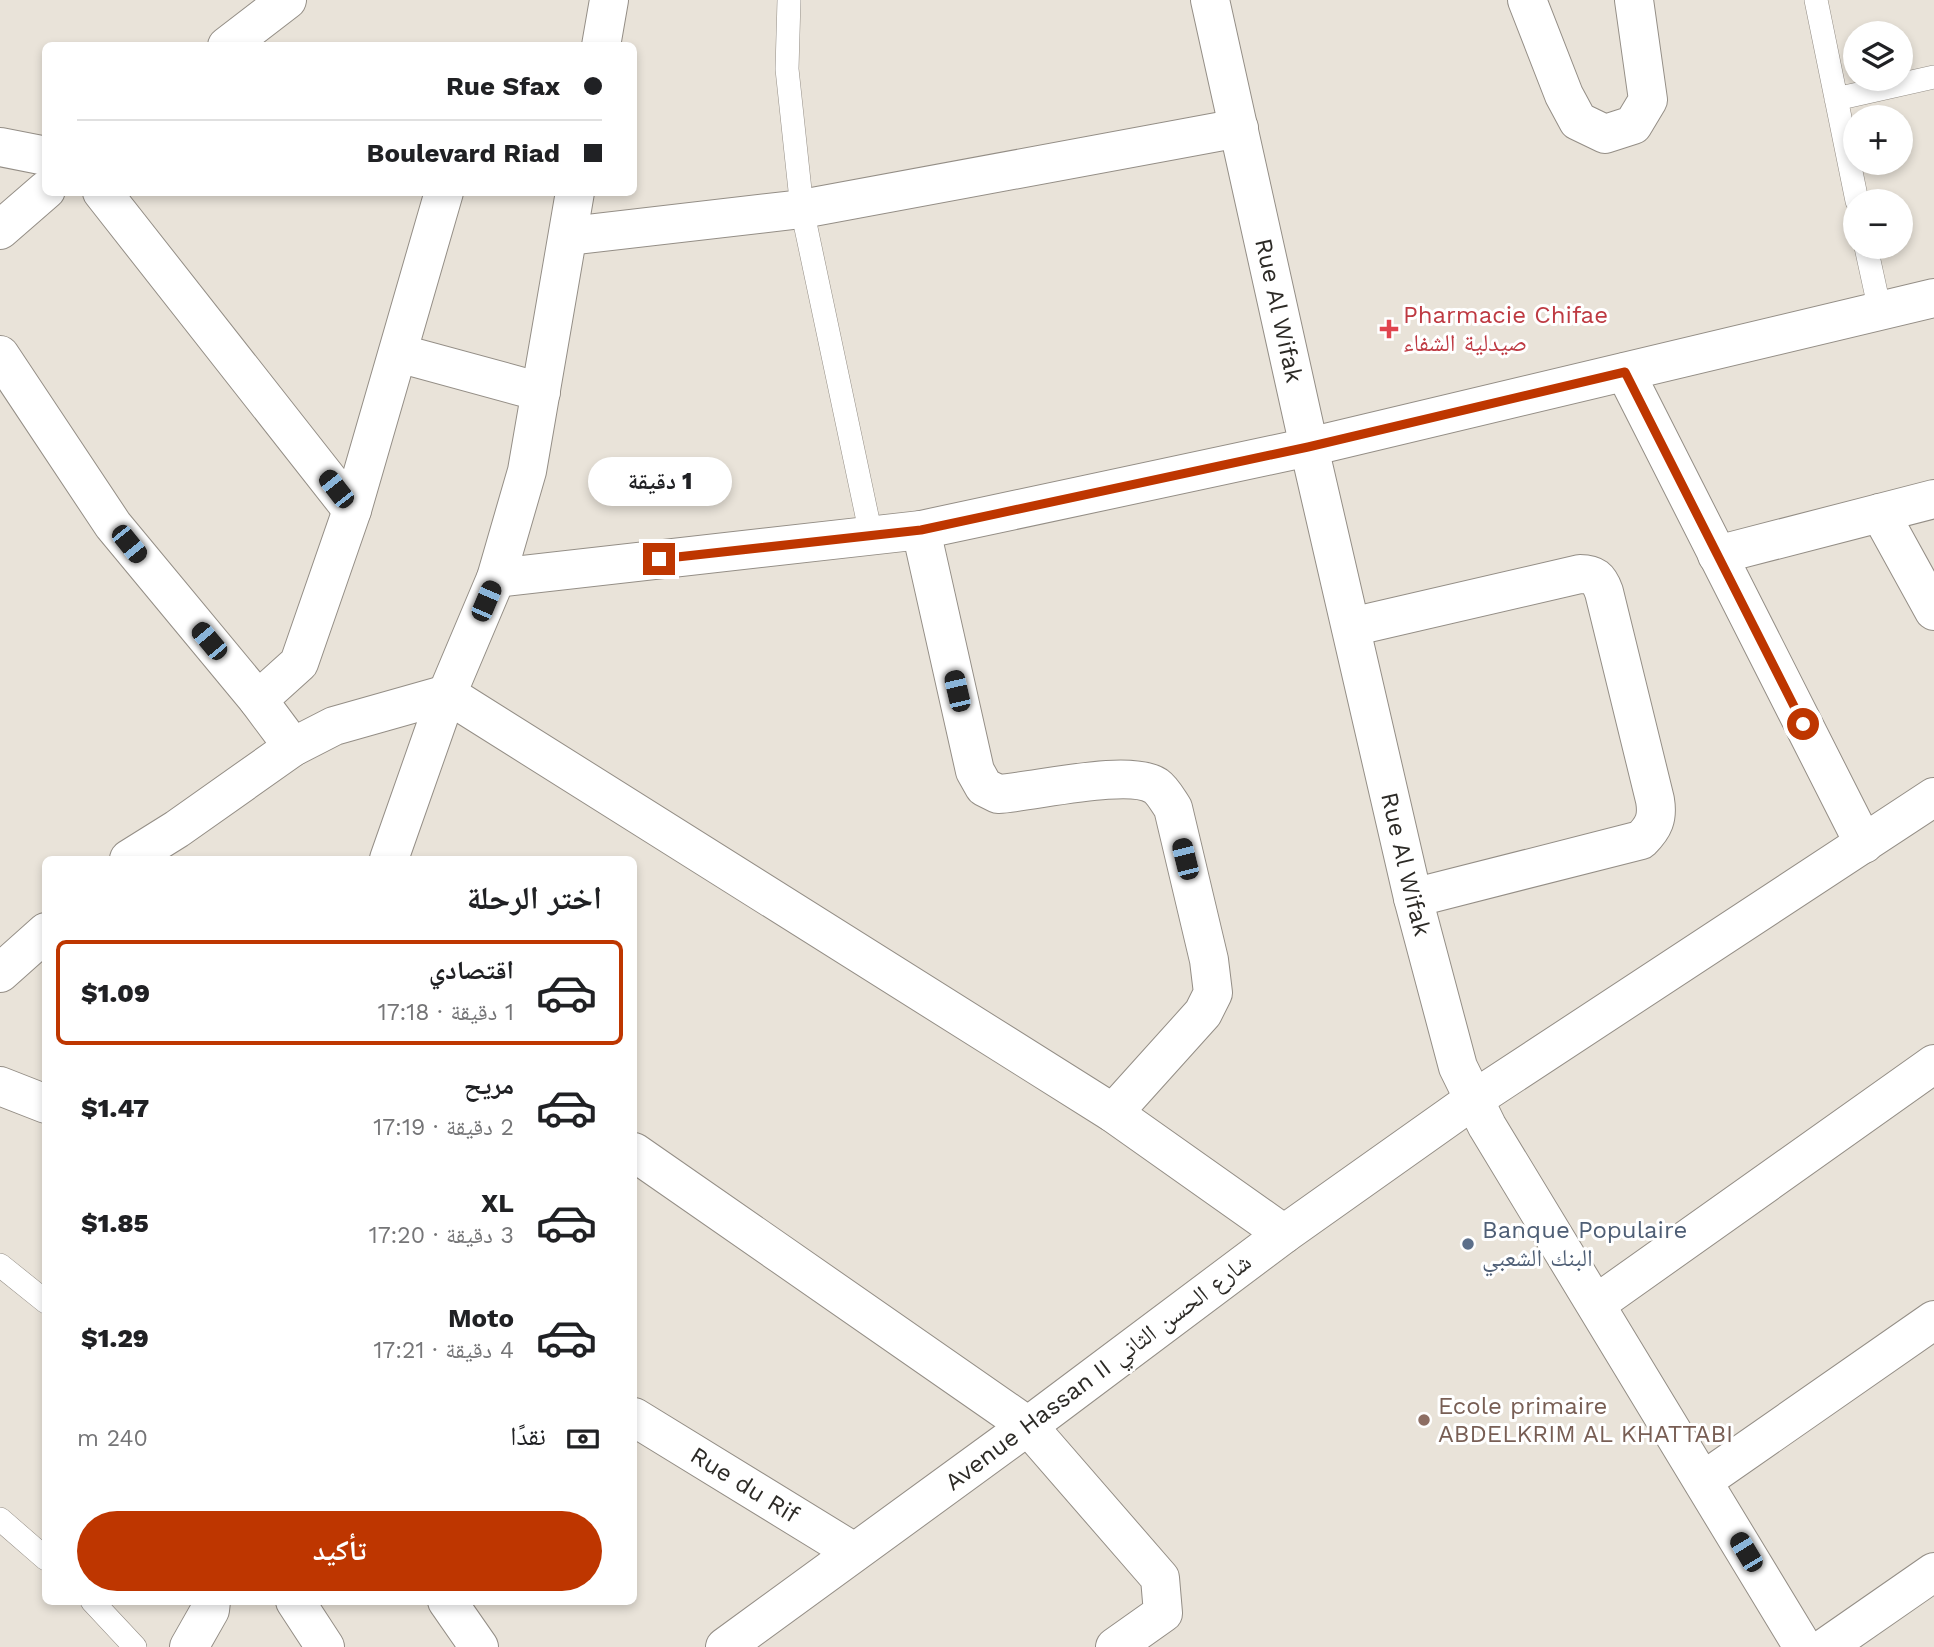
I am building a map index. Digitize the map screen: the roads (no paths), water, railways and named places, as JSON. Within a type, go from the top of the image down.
[{"type":"street","points":[[235,42],[287,0]]},
{"type":"street","name":"Rue Al Wifak","points":[[1210,0],[1308,447],[1413,898],[1458,1067],[1473,1100],[1803,1647]]},
{"type":"street","points":[[1527,0],[1564,95],[1578,121],[1605,134],[1633,125],[1648,100],[1634,0]]},
{"type":"street","points":[[601,42],[606,1]]},
{"type":"street","points":[[569,236],[802,209],[1239,128]]},
{"type":"street","points":[[0,147],[42,155]]},
{"type":"street","points":[[0,230],[42,193]]},
{"type":"street","points":[[105,196],[352,510]]},
{"type":"street","points":[[258,700],[299,663],[352,510],[443,196]]},
{"type":"street","points":[[390,856],[447,694],[496,578],[527,471],[574,196]]},
{"type":"street","points":[[496,578],[921,530],[1308,447],[1934,298]]},
{"type":"street","points":[[398,353],[541,392]]},
{"type":"street","points":[[0,355],[113,525],[258,700],[292,747]]},
{"type":"street","points":[[1625,372],[1864,844]]},
{"type":"street","points":[[1717,555],[1934,499]]},
{"type":"street","points":[[1880,513],[1934,611]]},
{"type":"street","points":[[921,530],[975,771],[984,787],[999,794],[1119,778],[1142,780],[1157,787],[1172,808],[1209,960],[1213,993],[1203,1013],[1113,1113]]},
{"type":"street","points":[[1351,627],[1580,574],[1592,574],[1600,581],[1604,592],[1655,800],[1658,815],[1652,829],[1641,840],[1413,898]]},
{"type":"street","points":[[140,856],[292,747],[334,726],[447,694],[1113,1113],[1284,1234]]},
{"type":"street","name":"Avenue Hassan II شارع الحسن الثاني","points":[[725,1647],[1028,1426],[1284,1234],[1473,1100],[1934,797]]},
{"type":"street","points":[[4,959],[42,935]]},
{"type":"street","points":[[1596,1304],[1934,1064]]},
{"type":"street","points":[[0,1086],[42,1102]]},
{"type":"street","points":[[637,1154],[1028,1426],[1160,1578],[1163,1613],[1115,1647]]},
{"type":"street","points":[[1703,1481],[1934,1320]]},
{"type":"street","name":"Rue du Rif","points":[[637,1419],[854,1552]]},
{"type":"street","points":[[1826,1647],[1934,1572]]},
{"type":"street","points":[[190,1647],[210,1605]]},
{"type":"street","points":[[298,1605],[325,1647]]},
{"type":"street","points":[[450,1605],[479,1647]]},
{"type":"lane","points":[[789,0],[787,69],[802,209],[872,535]]},
{"type":"lane","points":[[1816,0],[1855,189]]},
{"type":"lane","points":[[1836,99],[1934,77]]},
{"type":"lane","points":[[1869,259],[1880,311]]},
{"type":"lane","points":[[0,1265],[42,1299]]},
{"type":"lane","points":[[0,1519],[42,1556]]},
{"type":"lane","points":[[96,1605],[135,1647]]},
{"type":"place","name":"Pharmacie Chifae صيدلية الشفاء","points":[[1389,329]]},
{"type":"place","name":"Banque Populaire البنك الشعبي","points":[[1468,1244]]},
{"type":"place","name":"Ecole primaire ABDELKRIM AL KHATTABI","points":[[1424,1420]]}]
